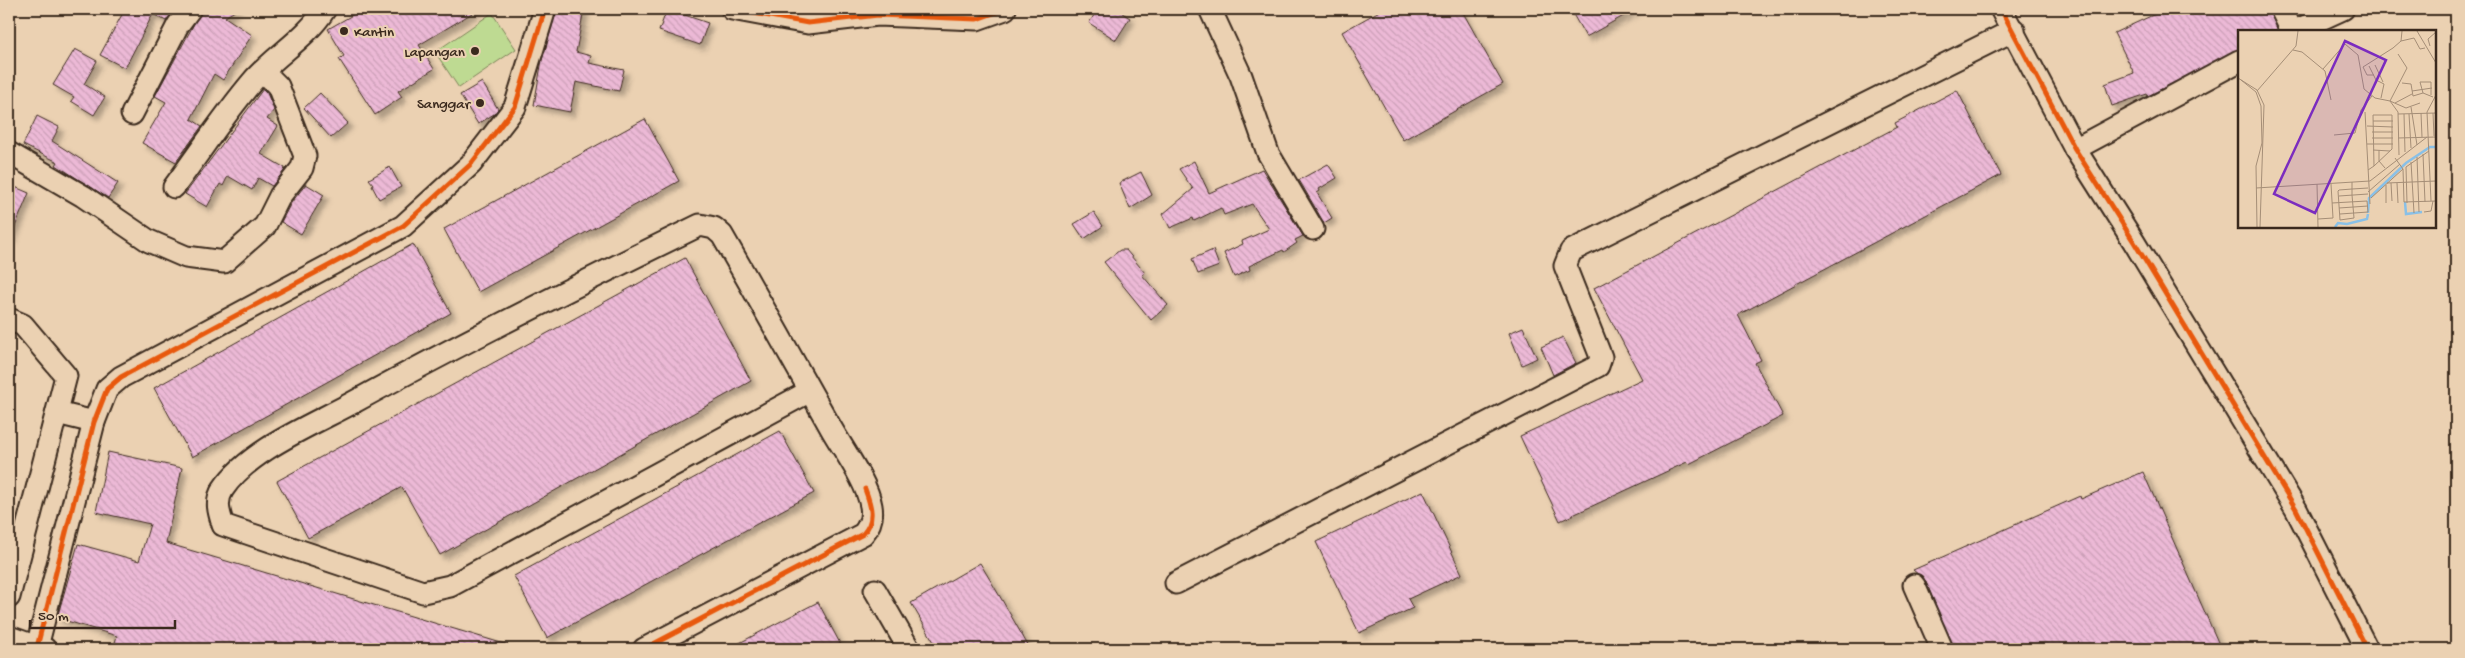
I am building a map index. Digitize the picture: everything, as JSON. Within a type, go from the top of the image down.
[{"type":"street","points":[[132,114],[178,25],[190,9]]},
{"type":"street","points":[[174,187],[252,82],[315,24],[325,9]]},
{"type":"street","points":[[9,636],[41,648],[94,422],[107,389],[121,377],[403,226],[471,164],[515,106],[545,9]]},
{"type":"street","points":[[732,9],[808,23],[878,15],[977,19],[1004,9]]},
{"type":"street","points":[[1210,9],[1241,76],[1268,152],[1313,229]]},
{"type":"street","points":[[2001,9],[2014,30],[2075,149],[2296,509],[2367,649]]},
{"type":"street","points":[[2280,9],[2293,30]]},
{"type":"street","points":[[2296,30],[2343,9]]},
{"type":"street","points":[[1176,583],[1598,366],[1601,357],[1565,266],[1570,251],[2014,30]]},
{"type":"street","points":[[2075,149],[2238,62]]},
{"type":"street","points":[[9,153],[83,196],[149,241],[186,257],[224,262],[264,226],[280,196],[302,168],[305,156],[278,86],[263,71]]},
{"type":"street","points":[[644,649],[863,534],[868,528],[872,507],[865,489],[722,234],[714,228],[700,225],[470,338],[266,450],[248,463],[222,490],[217,510],[223,525],[423,592],[450,586],[810,391]]},
{"type":"street","points":[[9,319],[23,325],[66,376],[9,597]]},
{"type":"street","points":[[57,413],[94,422]]},
{"type":"street","points":[[1914,585],[1942,649]]},
{"type":"street","points":[[874,590],[909,649]]},
{"type":"green space","name":"Lapangan","points":[[492,13],[516,49],[459,88],[435,52]]},
{"type":"building","points":[[125,9],[175,9],[166,21],[153,14],[125,68],[100,55]]},
{"type":"building","points":[[202,9],[238,9],[225,17],[252,35],[223,80],[214,74],[191,119],[202,126],[176,162],[142,143],[166,102],[155,96]]},
{"type":"building","points":[[363,9],[479,9],[419,45],[434,69],[398,91],[402,97],[375,115],[339,59],[344,56],[328,29]]},
{"type":"building","points":[[557,9],[584,9],[576,52],[591,56],[589,63],[624,70],[619,91],[576,82],[570,112],[534,105],[542,60]]},
{"type":"building","points":[[667,9],[708,23],[700,45],[659,31]]},
{"type":"building","points":[[1098,9],[1116,9],[1130,18],[1116,40],[1089,23]]},
{"type":"building","points":[[1383,9],[1461,9],[1503,84],[1403,140],[1342,32]]},
{"type":"building","points":[[1570,9],[1636,9],[1586,37]]},
{"type":"building","points":[[2166,9],[2269,9],[2278,30],[2238,30],[2238,50],[2148,96],[2147,94],[2112,106],[2105,84],[2134,73],[2114,33]]},
{"type":"building","points":[[75,49],[97,61],[84,84],[105,97],[94,115],[71,101],[74,97],[53,85]]},
{"type":"building","name":"Sanggar","points":[[482,82],[498,109],[494,114],[478,124],[460,95]]},
{"type":"building","points":[[263,89],[267,93],[274,110],[267,119],[278,126],[261,154],[285,168],[284,171],[272,186],[258,178],[252,190],[228,176],[223,186],[220,184],[207,207],[185,194]]},
{"type":"building","points":[[1957,90],[2001,175],[1738,315],[1761,360],[1755,363],[1783,416],[1689,464],[1687,462],[1560,521],[1520,436],[1642,379],[1594,288],[1897,127],[1895,123]]},
{"type":"building","points":[[320,93],[348,123],[331,138],[304,108]]},
{"type":"building","points":[[37,116],[59,127],[52,141],[118,183],[108,198],[56,165],[58,162],[23,145]]},
{"type":"building","points":[[645,119],[679,181],[478,292],[444,229]]},
{"type":"building","points":[[1194,161],[1209,193],[1262,169],[1303,236],[1295,240],[1297,243],[1284,252],[1283,250],[1249,266],[1250,270],[1234,277],[1224,253],[1243,244],[1242,241],[1269,229],[1252,204],[1224,215],[1221,208],[1194,221],[1193,218],[1170,228],[1163,214],[1193,189],[1179,169]]},
{"type":"building","points":[[1328,164],[1337,178],[1319,189],[1320,191],[1317,193],[1332,218],[1324,223],[1299,180]]},
{"type":"building","points":[[390,167],[401,187],[379,199],[369,179]]},
{"type":"building","points":[[1141,172],[1152,195],[1130,209],[1119,183]]},
{"type":"building","points":[[306,184],[324,195],[301,234],[281,222],[291,203]]},
{"type":"building","points":[[15,187],[29,193],[9,241],[9,203]]},
{"type":"building","points":[[1094,212],[1103,226],[1084,239],[1074,224]]},
{"type":"building","points":[[413,244],[451,313],[192,457],[154,388]]},
{"type":"building","points":[[1120,250],[1126,250],[1145,273],[1142,275],[1168,305],[1151,320],[1104,262]]},
{"type":"building","points":[[1213,250],[1219,266],[1198,274],[1192,259]]},
{"type":"building","points":[[685,258],[751,381],[440,555],[402,487],[308,538],[277,481]]},
{"type":"building","points":[[1523,327],[1537,358],[1522,365],[1509,333]]},
{"type":"building","points":[[1563,337],[1576,363],[1553,375],[1541,347]]},
{"type":"building","points":[[780,431],[814,493],[547,638],[514,576]]},
{"type":"building","points":[[108,452],[182,468],[166,543],[508,645],[507,649],[113,649],[117,636],[57,618],[78,544],[139,561],[150,524],[96,512]]},
{"type":"building","points":[[2143,472],[2221,649],[1954,649],[1925,580],[1913,570],[2080,496],[2081,499]]},
{"type":"building","points":[[1423,491],[1462,574],[1408,599],[1413,608],[1359,633],[1316,542]]},
{"type":"building","points":[[980,563],[1030,649],[938,649],[911,603]]},
{"type":"building","points":[[818,602],[843,649],[728,649],[785,619]]},
{"type":"cycle path","points":[[45,649],[37,647],[94,422],[107,389],[121,377],[403,226],[471,164],[515,107],[545,9]]},
{"type":"cycle path","points":[[732,9],[808,23],[878,15],[977,19],[1005,9]]},
{"type":"cycle path","points":[[2001,9],[2075,149],[2134,242],[2296,509],[2367,649]]},
{"type":"cycle path","points":[[644,649],[863,534],[871,518],[865,489]]},
{"type":"place","name":"Kantin","points":[[344,31]]},
{"type":"place","name":"Lapangan","points":[[475,51]]},
{"type":"place","name":"Sanggar","points":[[480,103]]}]
